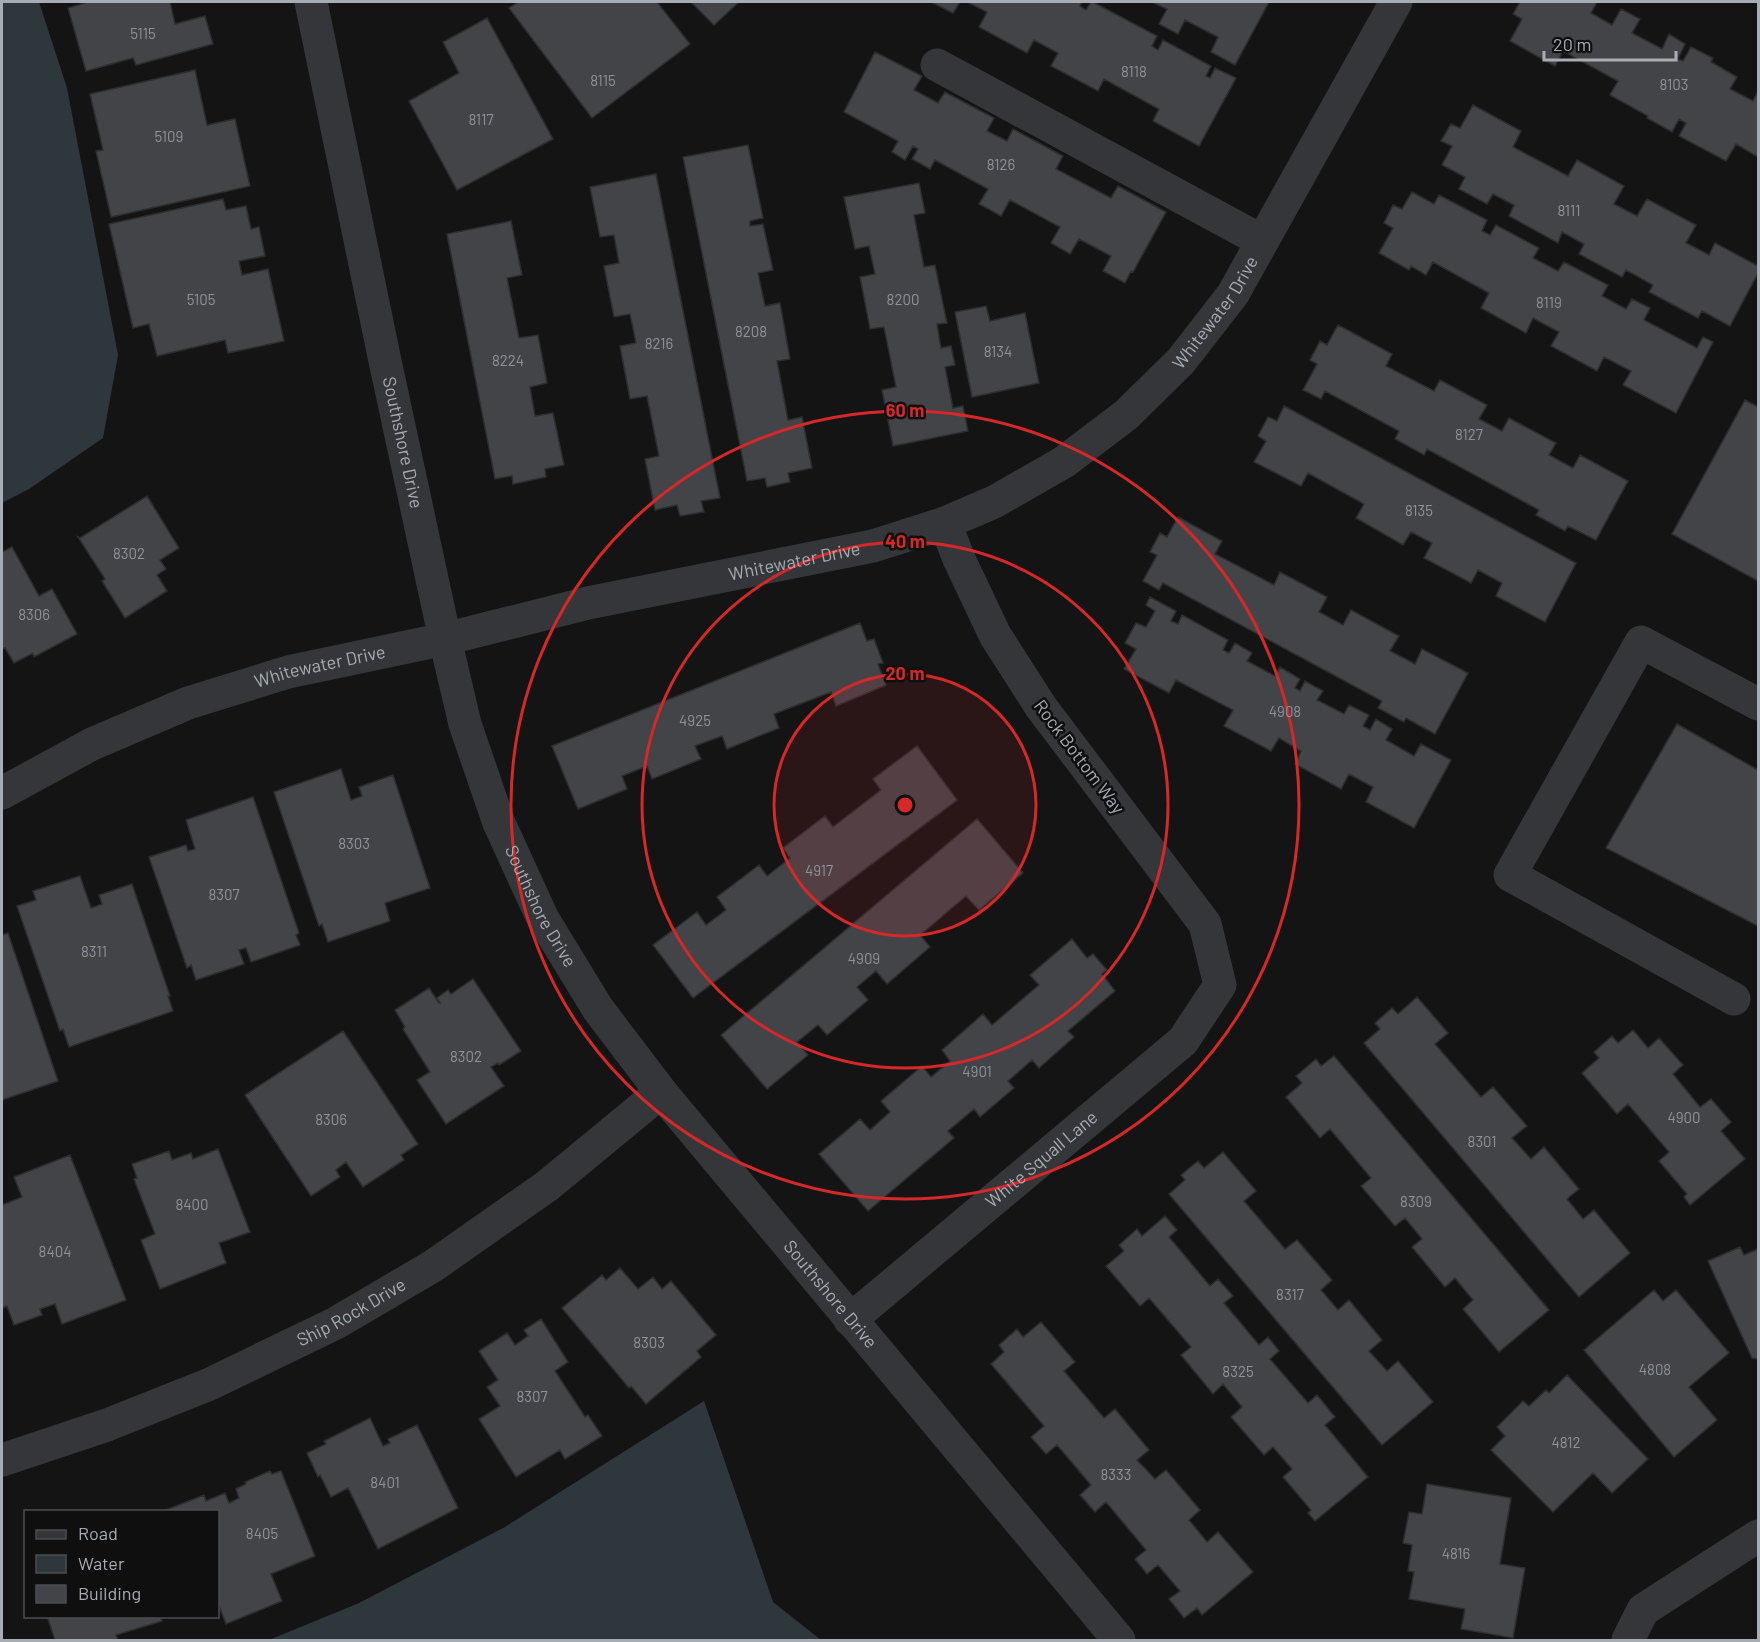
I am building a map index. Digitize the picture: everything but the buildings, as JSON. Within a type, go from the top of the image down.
[{"type":"street","name":"Southshore Drive","points":[[311,2],[385,361],[465,724],[499,823],[543,919],[597,1009],[660,1092],[1119,1641]]},
{"type":"street","name":"Whitewater Drive","points":[[2,793],[92,744],[188,703],[288,672],[445,639],[588,603],[873,546],[945,523],[993,502],[1064,462],[1126,416],[1181,361],[1233,294],[1396,2]]},
{"type":"street","points":[[937,65],[1262,241]]},
{"type":"street","name":"Rock Bottom Way","points":[[945,523],[958,559],[995,635],[1036,698],[1205,924],[1220,985]]},
{"type":"street","points":[[1734,999],[1510,875],[1641,642],[1758,704]]},
{"type":"street","name":"White Squall Lane","points":[[850,1320],[1183,1041],[1220,985]]},
{"type":"street","name":"Ship Rock Drive","points":[[2,1460],[107,1425],[210,1384],[336,1323],[433,1266],[547,1186],[660,1092]]},
{"type":"street","points":[[1628,1641],[1643,1610],[1758,1536]]},
{"type":"water","points":[[2,2],[39,2],[67,88],[118,355],[103,438],[29,489],[2,503]]},
{"type":"water","points":[[704,1401],[773,1602],[821,1640],[269,1640],[359,1603],[505,1527]]}]
